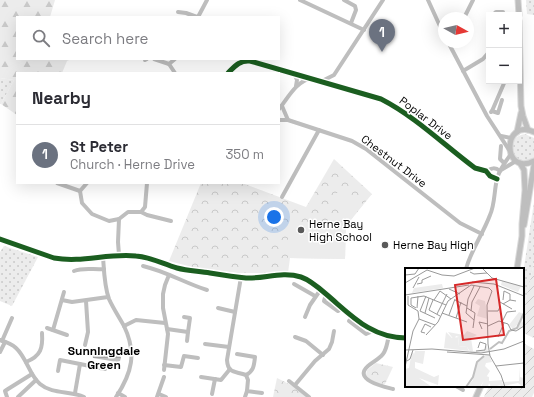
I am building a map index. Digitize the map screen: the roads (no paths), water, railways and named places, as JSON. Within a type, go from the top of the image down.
[{"type":"main road","points":[[518,0],[519,12]]},
{"type":"main road","points":[[520,48],[521,106],[528,130]]},
{"type":"main road","points":[[517,132],[521,106]]},
{"type":"main road","points":[[523,230],[524,170],[510,152],[509,142],[517,132],[528,130],[534,132]]},
{"type":"main road","points":[[518,162],[525,164],[534,161]]},
{"type":"main road","points":[[517,268],[534,165]]},
{"type":"main road","points":[[476,397],[481,387]]},
{"type":"street","points":[[198,16],[207,0]]},
{"type":"street","points":[[300,0],[364,30]]},
{"type":"street","points":[[344,0],[354,6],[356,10],[351,23]]},
{"type":"street","points":[[321,81],[334,75],[383,0]]},
{"type":"street","points":[[428,0],[438,22]]},
{"type":"street","points":[[467,12],[473,0]]},
{"type":"street","points":[[178,12],[185,12],[195,16]]},
{"type":"street","points":[[451,48],[488,116],[510,152],[497,178],[491,214],[482,234],[472,250],[466,268]]},
{"type":"street","points":[[463,71],[486,55]]},
{"type":"street","points":[[157,60],[169,64],[174,72]]},
{"type":"street","points":[[169,64],[174,60]]},
{"type":"street","points":[[229,72],[237,64],[244,60]]},
{"type":"street","name":"Poplar Drive","points":[[244,60],[255,60],[294,74],[312,78],[381,100],[394,106],[413,118],[475,168],[497,178]]},
{"type":"street","points":[[294,74],[297,80],[296,87]]},
{"type":"street","points":[[334,75],[338,86]]},
{"type":"street","points":[[288,120],[280,107],[296,87],[303,81],[312,78]]},
{"type":"street","points":[[488,116],[492,111],[504,84]]},
{"type":"street","points":[[492,111],[498,113],[502,100]]},
{"type":"street","name":"Chestnut Drive","points":[[280,120],[288,120],[352,141],[366,149],[460,223],[482,234]]},
{"type":"street","points":[[282,197],[319,130]]},
{"type":"street","points":[[500,136],[511,138]]},
{"type":"street","points":[[501,146],[500,158],[504,163]]},
{"type":"street","points":[[500,171],[518,162]]},
{"type":"street","points":[[486,172],[493,168],[497,168],[500,171]]},
{"type":"street","points":[[59,184],[80,191]]},
{"type":"street","points":[[80,191],[86,184]]},
{"type":"street","points":[[141,212],[145,206],[147,184]]},
{"type":"street","points":[[80,191],[82,203],[92,214],[109,220],[118,219],[128,212],[141,212],[171,221]]},
{"type":"street","points":[[285,192],[291,194]]},
{"type":"street","points":[[118,219],[119,255]]},
{"type":"street","points":[[0,239],[54,258],[69,260],[119,255],[146,257],[183,269],[241,278],[290,275],[306,279],[321,289],[344,308],[353,317],[350,321],[366,334],[373,331],[389,336],[405,338]]},
{"type":"street","points":[[103,256],[108,297],[124,326],[131,343],[132,362],[127,377],[117,395],[125,397]]},
{"type":"street","points":[[143,266],[207,290]]},
{"type":"street","points":[[74,271],[81,268],[94,270],[104,269]]},
{"type":"street","points":[[164,370],[168,334],[163,308],[163,294],[169,275]]},
{"type":"street","points":[[237,354],[255,357],[251,373],[246,375],[234,372],[227,366],[241,278]]},
{"type":"street","points":[[294,284],[315,296]]},
{"type":"street","points":[[305,317],[315,296],[321,289]]},
{"type":"street","points":[[54,330],[64,292]]},
{"type":"street","points":[[326,294],[324,301],[338,312],[344,308]]},
{"type":"street","points":[[62,300],[72,302],[108,297]]},
{"type":"street","points":[[84,345],[88,332],[86,301]]},
{"type":"street","points":[[218,308],[235,312]]},
{"type":"street","points":[[184,317],[190,318],[187,341]]},
{"type":"street","points":[[0,352],[2,341],[12,318]]},
{"type":"street","points":[[124,326],[136,320],[165,323]]},
{"type":"street","points":[[47,328],[67,334]]},
{"type":"street","points":[[167,329],[188,332]]},
{"type":"street","points":[[295,385],[306,370],[335,343],[334,331]]},
{"type":"street","points":[[26,362],[36,358],[42,341],[42,332]]},
{"type":"street","points":[[389,336],[384,352],[378,360],[367,367],[364,372],[368,381],[393,389]]},
{"type":"street","points":[[295,337],[306,341],[323,355]]},
{"type":"street","points":[[2,341],[15,347],[26,362],[36,380],[46,388],[60,394],[75,393],[84,397]]},
{"type":"street","points":[[205,344],[229,348]]},
{"type":"street","points":[[164,365],[181,367],[184,356],[198,358]]},
{"type":"street","points":[[58,371],[60,360],[105,369]]},
{"type":"street","points":[[75,393],[80,364]]},
{"type":"street","points":[[201,377],[221,380],[230,369]]},
{"type":"street","points":[[7,397],[5,391],[32,374]]},
{"type":"street","points":[[245,397],[248,380],[246,375]]},
{"type":"street","points":[[164,377],[158,395],[166,397]]},
{"type":"street","points":[[212,394],[215,379]]},
{"type":"street","points":[[18,397],[36,380]]},
{"type":"street","points":[[289,381],[309,397]]},
{"type":"street","points":[[458,387],[463,390]]},
{"type":"street","points":[[247,391],[262,393]]},
{"type":"place","name":"St Peter","points":[[382,52]]},
{"type":"place","name":"Herne Bay High School","points":[[301,230]]},
{"type":"place","name":"Herne Bay High","points":[[385,245]]},
{"type":"district","name":"Sunningdale Green","points":[[104,358]]}]
